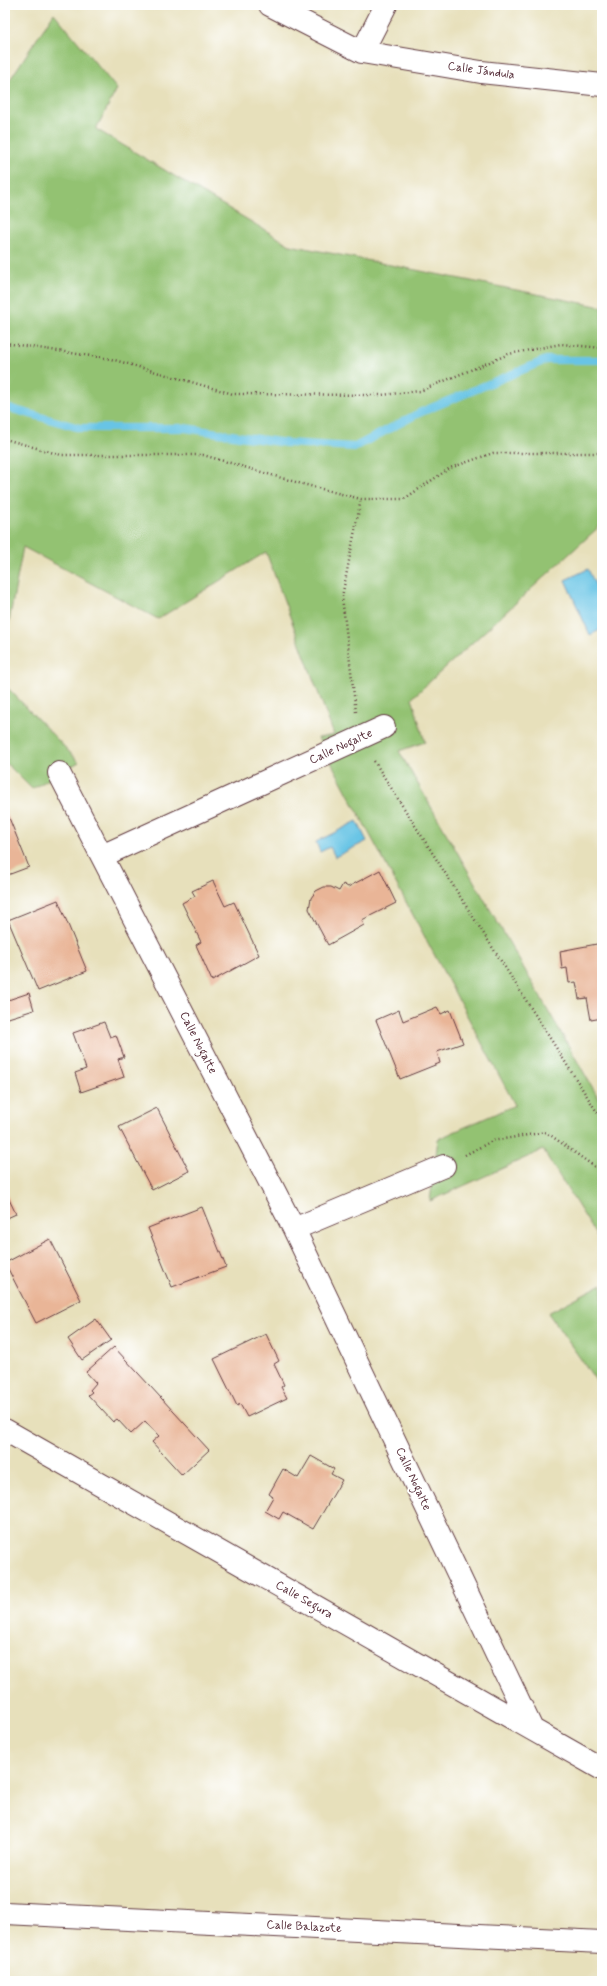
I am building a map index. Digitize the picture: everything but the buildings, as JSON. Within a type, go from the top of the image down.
[{"type":"street","name":"Calle Jándula","points":[[270,5],[362,52],[481,72],[602,85]]},
{"type":"street","points":[[362,52],[386,5]]},
{"type":"street","name":"Calle Nogalte","points":[[102,856],[384,728]]},
{"type":"street","name":"Calle Nogalte","points":[[59,773],[294,1229],[532,1729]]},
{"type":"street","points":[[294,1229],[444,1166]]},
{"type":"street","name":"Calle Segura","points":[[5,1430],[602,1769]]},
{"type":"street","name":"Calle Balazote","points":[[5,1913],[602,1942]]},
{"type":"path","points":[[5,343],[110,358],[233,394],[382,395],[420,390],[508,354],[561,344],[602,348]]},
{"type":"path","points":[[5,439],[61,455],[203,455],[299,483],[361,499],[404,499],[450,468],[493,453],[602,453]]},
{"type":"path","points":[[361,499],[342,597],[360,739],[602,1120]]},
{"type":"path","points":[[444,1166],[492,1141],[546,1132],[602,1172]]},
{"type":"green space","points":[[54,13],[117,89],[96,129],[290,245],[602,307],[602,524],[412,698],[425,742],[399,751],[602,1104],[602,1244],[543,1150],[430,1201],[438,1139],[515,1105],[318,738],[334,735],[266,552],[158,619],[23,547],[5,643],[5,87]]},
{"type":"green space","points":[[5,685],[79,762],[32,789],[5,762]]},
{"type":"green space","points":[[602,1284],[602,1389],[548,1313]]},
{"type":"water","points":[[588,569],[602,599],[602,629],[590,635],[565,580]]},
{"type":"water","points":[[357,821],[367,841],[335,857],[330,847],[320,852],[316,842]]},
{"type":"waterway","points":[[5,407],[80,428],[185,428],[286,443],[355,447],[419,413],[546,360],[602,360]]}]
